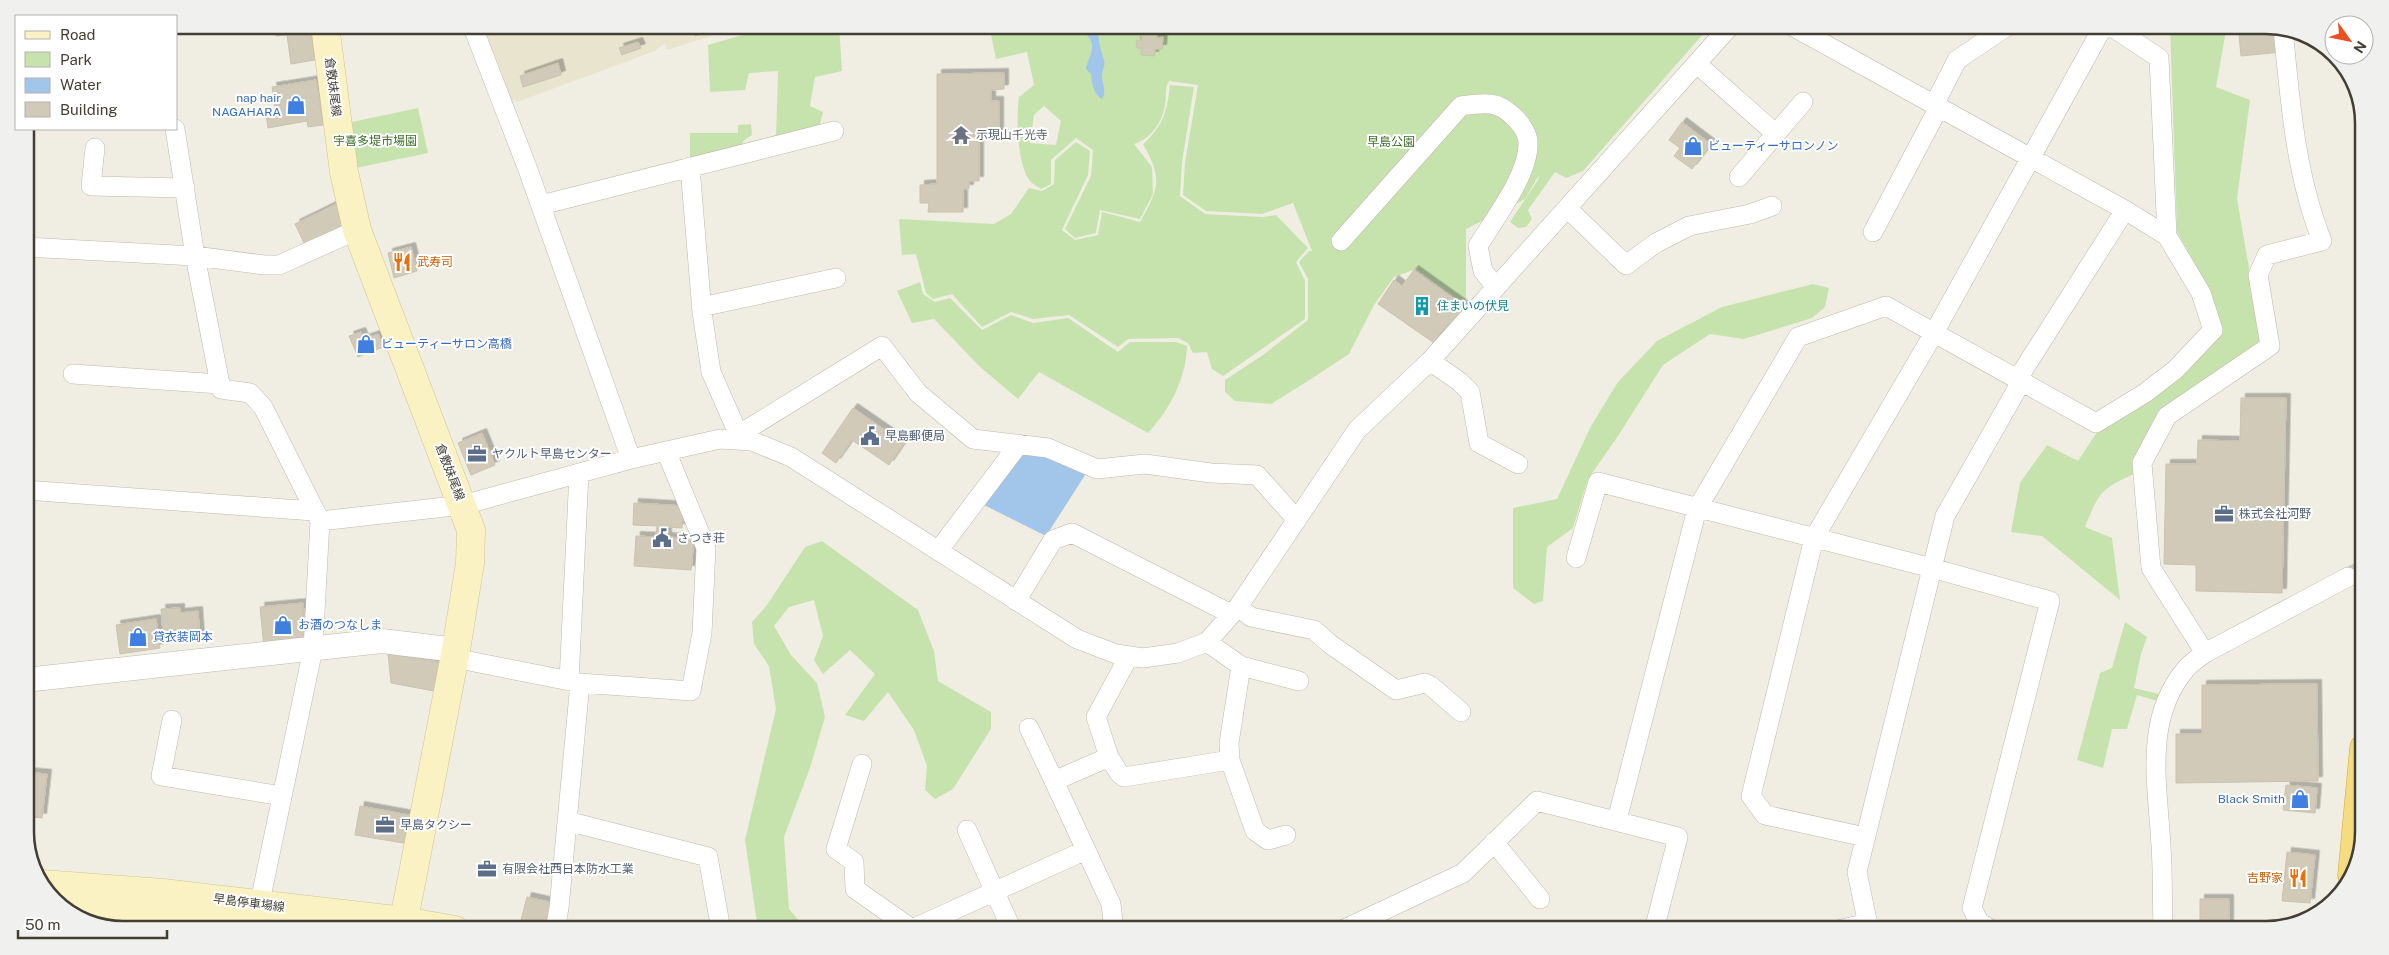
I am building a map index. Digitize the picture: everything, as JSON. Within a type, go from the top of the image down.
[{"type":"main road","name":"倉敷妹尾線","points":[[326,34],[344,172],[357,230],[471,530],[470,563],[455,654],[404,921]]},
{"type":"main road","name":"早島停車場線","points":[[51,885],[163,893],[256,920]]},
{"type":"main road","name":"早島停車場線","points":[[82,912],[157,921]]},
{"type":"main road","name":"早島停車場線","points":[[243,921],[285,921]]},
{"type":"street","points":[[475,34],[541,205],[631,459]]},
{"type":"street","points":[[34,491],[317,516],[462,505],[631,459],[720,439],[740,438],[791,457],[1077,639],[1116,654],[1129,656],[1143,658],[1178,654],[1207,642],[1235,611],[1357,430],[1430,361],[1724,34]]},
{"type":"street","points":[[1617,820],[1697,509],[1798,337],[1886,306],[2096,424],[2175,370],[2213,330],[2202,293],[2167,236],[2125,210],[1806,34]]},
{"type":"street","points":[[1872,232],[1958,60],[1996,34]]},
{"type":"street","points":[[1865,836],[1765,815],[1751,796],[1814,538],[1934,333],[2099,34]]},
{"type":"street","points":[[2123,34],[2159,58],[2167,236]]},
{"type":"street","points":[[2205,653],[2151,568],[2142,463],[2167,416],[2270,346],[2258,275],[2267,255],[2322,241],[2310,210],[2292,126],[2284,35]]},
{"type":"street","points":[[1697,64],[1776,134]]},
{"type":"street","points":[[1739,177],[1803,102]]},
{"type":"street","points":[[1341,242],[1461,106],[1484,103],[1504,107],[1521,124],[1528,143],[1522,172],[1478,246],[1483,271],[1496,287]]},
{"type":"street","points":[[175,130],[195,256],[221,389],[250,393],[263,407],[317,516],[313,649],[256,920]]},
{"type":"street","points":[[541,205],[834,131]]},
{"type":"street","points":[[95,148],[91,186],[185,188]]},
{"type":"street","points":[[690,167],[701,307],[711,372],[740,438]]},
{"type":"street","points":[[1568,209],[1626,265],[1656,243],[1689,226],[1750,214],[1772,206]]},
{"type":"street","points":[[1868,921],[1857,872],[1945,516],[2019,381],[2125,210]]},
{"type":"street","points":[[34,247],[195,256],[264,265],[279,265],[357,230]]},
{"type":"street","points":[[701,307],[836,278]]},
{"type":"street","points":[[740,438],[882,346],[918,393],[973,439],[1048,448],[1097,469],[1145,464],[1211,473],[1257,475],[1297,520]]},
{"type":"street","points":[[1430,361],[1460,382],[1470,392],[1479,443],[1518,464]]},
{"type":"street","points":[[73,374],[220,384]]},
{"type":"street","points":[[938,551],[1019,444]]},
{"type":"street","points":[[34,679],[382,641],[455,654],[574,682],[691,691],[702,633],[706,548],[666,452]]},
{"type":"street","points":[[557,921],[560,908],[567,821],[574,682],[580,474]]},
{"type":"street","points":[[1576,558],[1598,482],[1932,568],[2050,601],[1972,908],[1978,921]]},
{"type":"street","points":[[1016,601],[1053,540],[1072,533],[1235,611],[1314,630],[1330,644],[1396,690],[1424,683],[1431,686],[1461,712]]},
{"type":"street","points":[[2163,921],[2161,846],[2154,775],[2160,721],[2170,693],[2185,669],[2205,653],[2348,577]]},
{"type":"street","points":[[1207,642],[1241,666],[1300,681]]},
{"type":"street","points":[[1129,656],[1096,717],[1109,757],[1119,773],[1124,777],[1230,760]]},
{"type":"street","points":[[1241,666],[1229,743],[1230,760],[1255,831],[1268,840],[1286,835]]},
{"type":"street","points":[[172,720],[161,776],[282,796]]},
{"type":"street","points":[[1029,728],[1111,904],[1113,921]]},
{"type":"street","points":[[1054,781],[1109,757]]},
{"type":"street","points":[[862,764],[836,849],[854,862],[855,889],[900,921]]},
{"type":"street","points":[[1361,921],[1463,873],[1537,801],[1678,837],[1656,921]]},
{"type":"street","points":[[567,821],[708,857],[719,921]]},
{"type":"street","points":[[967,830],[1008,921]]},
{"type":"street","points":[[1494,842],[1540,899]]},
{"type":"street","points":[[928,921],[1086,850]]},
{"type":"shaded area","points":[[480,34],[718,34],[667,50],[665,43],[655,51],[517,102],[504,96]]},
{"type":"green space","points":[[746,34],[840,34],[842,71],[815,77],[810,106],[823,112],[818,132],[776,139],[778,71],[749,73],[745,90],[710,92],[708,45]]},
{"type":"green space","name":"早島公園","points":[[991,34],[1703,34],[1583,171],[1566,178],[1555,172],[1528,210],[1532,219],[1526,227],[1518,228],[1510,222],[1538,180],[1539,175],[1525,199],[1466,229],[1466,305],[1416,269],[1394,277],[1374,305],[1349,354],[1271,404],[1235,401],[1225,392],[1225,380],[1263,355],[1308,320],[1308,279],[1299,262],[1309,251],[1312,251],[1293,203],[1262,214],[1206,211],[1183,195],[1185,163],[1198,85],[1169,81],[1164,111],[1159,123],[1150,134],[1134,144],[1152,167],[1153,194],[1140,219],[1100,210],[1096,233],[1075,238],[1065,229],[1091,176],[1093,150],[1076,138],[1051,160],[1051,184],[1041,189],[1031,182],[1026,175],[1020,154],[1018,117],[1019,97],[1034,85],[1027,52],[996,59]],"holes":[[[1044,106],[1061,121],[1056,145],[1030,143],[1034,115]]]},
{"type":"green space","points":[[2170,34],[2225,34],[2216,87],[2250,100],[2237,199],[2262,343],[2162,410],[2134,474],[2107,488],[2094,506],[2085,527],[2112,538],[2120,600],[2042,536],[2011,532],[2020,483],[2047,445],[2078,461],[2097,432],[2219,333],[2210,291],[2177,232]]},
{"type":"green space","points":[[1170,85],[1194,87],[1182,162],[1180,196],[1205,214],[1263,217],[1276,215],[1308,248],[1296,262],[1305,281],[1305,319],[1223,376],[1212,369],[1207,352],[1193,353],[1188,343],[1178,338],[1128,339],[1118,347],[1069,315],[1033,319],[1011,312],[982,327],[952,294],[933,299],[926,293],[916,254],[902,255],[899,219],[994,224],[1011,214],[1029,188],[1042,191],[1054,184],[1055,160],[1076,142],[1090,151],[1088,175],[1062,230],[1075,240],[1098,235],[1102,212],[1140,222],[1155,192],[1156,183],[1154,166],[1143,144],[1160,125]]},
{"type":"green space","name":"宇喜多堤市場園","points":[[418,108],[428,153],[356,168],[347,123]]},
{"type":"green space","points":[[751,124],[752,135],[743,141],[741,150],[690,163],[690,133],[738,133],[738,125]]},
{"type":"green space","points":[[920,282],[923,294],[935,302],[950,298],[982,330],[1011,315],[1033,323],[1068,318],[1118,352],[1130,342],[1176,342],[1187,346],[1184,370],[1180,382],[1170,404],[1148,433],[1039,372],[1018,399],[979,366],[934,319],[912,323],[897,291]]},
{"type":"green space","points":[[1813,284],[1829,288],[1825,307],[1812,318],[1744,339],[1710,334],[1663,365],[1588,479],[1573,528],[1547,547],[1543,601],[1534,604],[1513,588],[1513,508],[1557,499],[1591,426],[1618,382],[1657,341],[1722,307]]},
{"type":"green space","points":[[822,541],[918,610],[934,651],[938,681],[991,712],[991,729],[953,789],[935,799],[925,790],[927,766],[914,730],[888,692],[864,721],[845,715],[875,674],[850,650],[823,674],[814,660],[823,636],[814,600],[789,607],[774,626],[791,655],[817,683],[825,717],[810,768],[784,837],[789,909],[799,921],[757,921],[745,840],[776,709],[769,666],[754,644],[752,622],[767,605],[805,547]]},
{"type":"green space","points":[[2125,622],[2147,637],[2141,654],[2134,688],[2163,695],[2161,702],[2137,695],[2127,729],[2112,729],[2103,768],[2077,760],[2100,673],[2112,668]]},
{"type":"water","points":[[1085,34],[1099,34],[1100,47],[1105,64],[1102,76],[1104,94],[1102,99],[1095,91],[1091,74],[1086,69],[1092,46],[1089,37]]},
{"type":"water","points":[[1023,451],[1048,454],[1087,472],[1046,536],[980,503]]},
{"type":"building","points":[[276,34],[311,34],[315,60],[291,64],[287,35],[276,36]]},
{"type":"building","points":[[1141,34],[1156,34],[1157,38],[1163,37],[1162,49],[1155,49],[1154,56],[1141,55],[1141,48],[1137,48],[1136,41],[1142,40]]},
{"type":"building","points":[[2239,34],[2280,35],[2281,52],[2241,56]]},
{"type":"building","points":[[638,42],[641,48],[622,55],[619,48]]},
{"type":"building","points":[[558,63],[561,75],[523,87],[520,76]]},
{"type":"building","points":[[1004,73],[1004,89],[991,90],[991,101],[999,101],[999,135],[979,135],[979,181],[969,181],[969,189],[963,189],[963,212],[928,212],[929,203],[920,203],[920,185],[937,184],[937,74]]},
{"type":"building","points":[[316,80],[323,125],[308,127],[307,121],[268,128],[266,114],[276,113],[272,87]]},
{"type":"building","name":"ビューティーサロンノン","points":[[1682,122],[1711,144],[1692,169],[1674,156],[1680,148],[1669,140]]},
{"type":"building","points":[[336,204],[344,219],[340,221],[344,229],[306,247],[295,224]]},
{"type":"building","points":[[411,247],[417,271],[394,278],[388,253]]},
{"type":"building","name":"住まいの伏見","points":[[1414,270],[1467,308],[1454,327],[1448,323],[1434,343],[1378,304],[1394,280],[1402,286]]},
{"type":"building","points":[[361,332],[364,339],[378,334],[383,347],[358,357],[349,336]]},
{"type":"building","name":"株式会社河野","points":[[2241,398],[2286,398],[2282,593],[2196,591],[2196,565],[2164,564],[2166,464],[2197,464],[2198,440],[2240,441]]},
{"type":"building","points":[[853,408],[904,443],[889,465],[852,440],[836,463],[822,453]]},
{"type":"building","points":[[482,433],[495,465],[471,475],[458,443]]},
{"type":"building","points":[[634,503],[684,506],[682,528],[667,527],[667,537],[694,539],[691,570],[634,566],[636,536],[656,537],[657,526],[633,525]]},
{"type":"building","points":[[303,603],[307,643],[264,648],[260,607]]},
{"type":"building","points":[[180,608],[180,613],[198,611],[200,640],[164,643],[161,609]]},
{"type":"building","points":[[156,619],[160,648],[120,654],[116,625]]},
{"type":"building","points":[[388,653],[444,663],[439,692],[391,683]]},
{"type":"building","points":[[2317,684],[2318,781],[2176,783],[2176,734],[2202,734],[2202,685]]},
{"type":"building","points":[[34,773],[47,774],[42,818],[34,817]]},
{"type":"building","name":"Black Smith","points":[[2286,785],[2317,788],[2315,813],[2283,810]]},
{"type":"building","points":[[360,806],[414,816],[409,844],[355,835]]},
{"type":"building","name":"吉野家","points":[[2287,852],[2315,855],[2310,903],[2282,901]]},
{"type":"building","points":[[527,897],[554,903],[549,921],[521,921]]},
{"type":"building","points":[[2200,899],[2229,899],[2229,921],[2200,921]]},
{"type":"tunnel","points":[[2348,577],[2355,574]]},
{"type":"place","name":"nap hair NAGAHARA","points":[[296,105]]},
{"type":"place","name":"示現山千光寺","points":[[961,135]]},
{"type":"place","name":"ビューティーサロンノン","points":[[1693,146]]},
{"type":"place","name":"武寿司","points":[[402,262]]},
{"type":"place","name":"住まいの伏見","points":[[1422,306]]},
{"type":"place","name":"ビューティーサロン高橋","points":[[366,344]]},
{"type":"place","name":"早島郵便局","points":[[870,436]]},
{"type":"place","name":"ヤクルト早島センター","points":[[477,454]]},
{"type":"place","name":"株式会社河野","points":[[2224,514]]},
{"type":"place","name":"さつき荘","points":[[662,538]]},
{"type":"place","name":"お酒のつなしま","points":[[283,625]]},
{"type":"place","name":"貸衣装岡本","points":[[138,637]]},
{"type":"place","name":"Black Smith","points":[[2300,799]]},
{"type":"place","name":"早島タクシー","points":[[385,825]]},
{"type":"place","name":"有限会社西日本防水工業","points":[[487,869]]},
{"type":"place","name":"吉野家","points":[[2298,878]]}]
